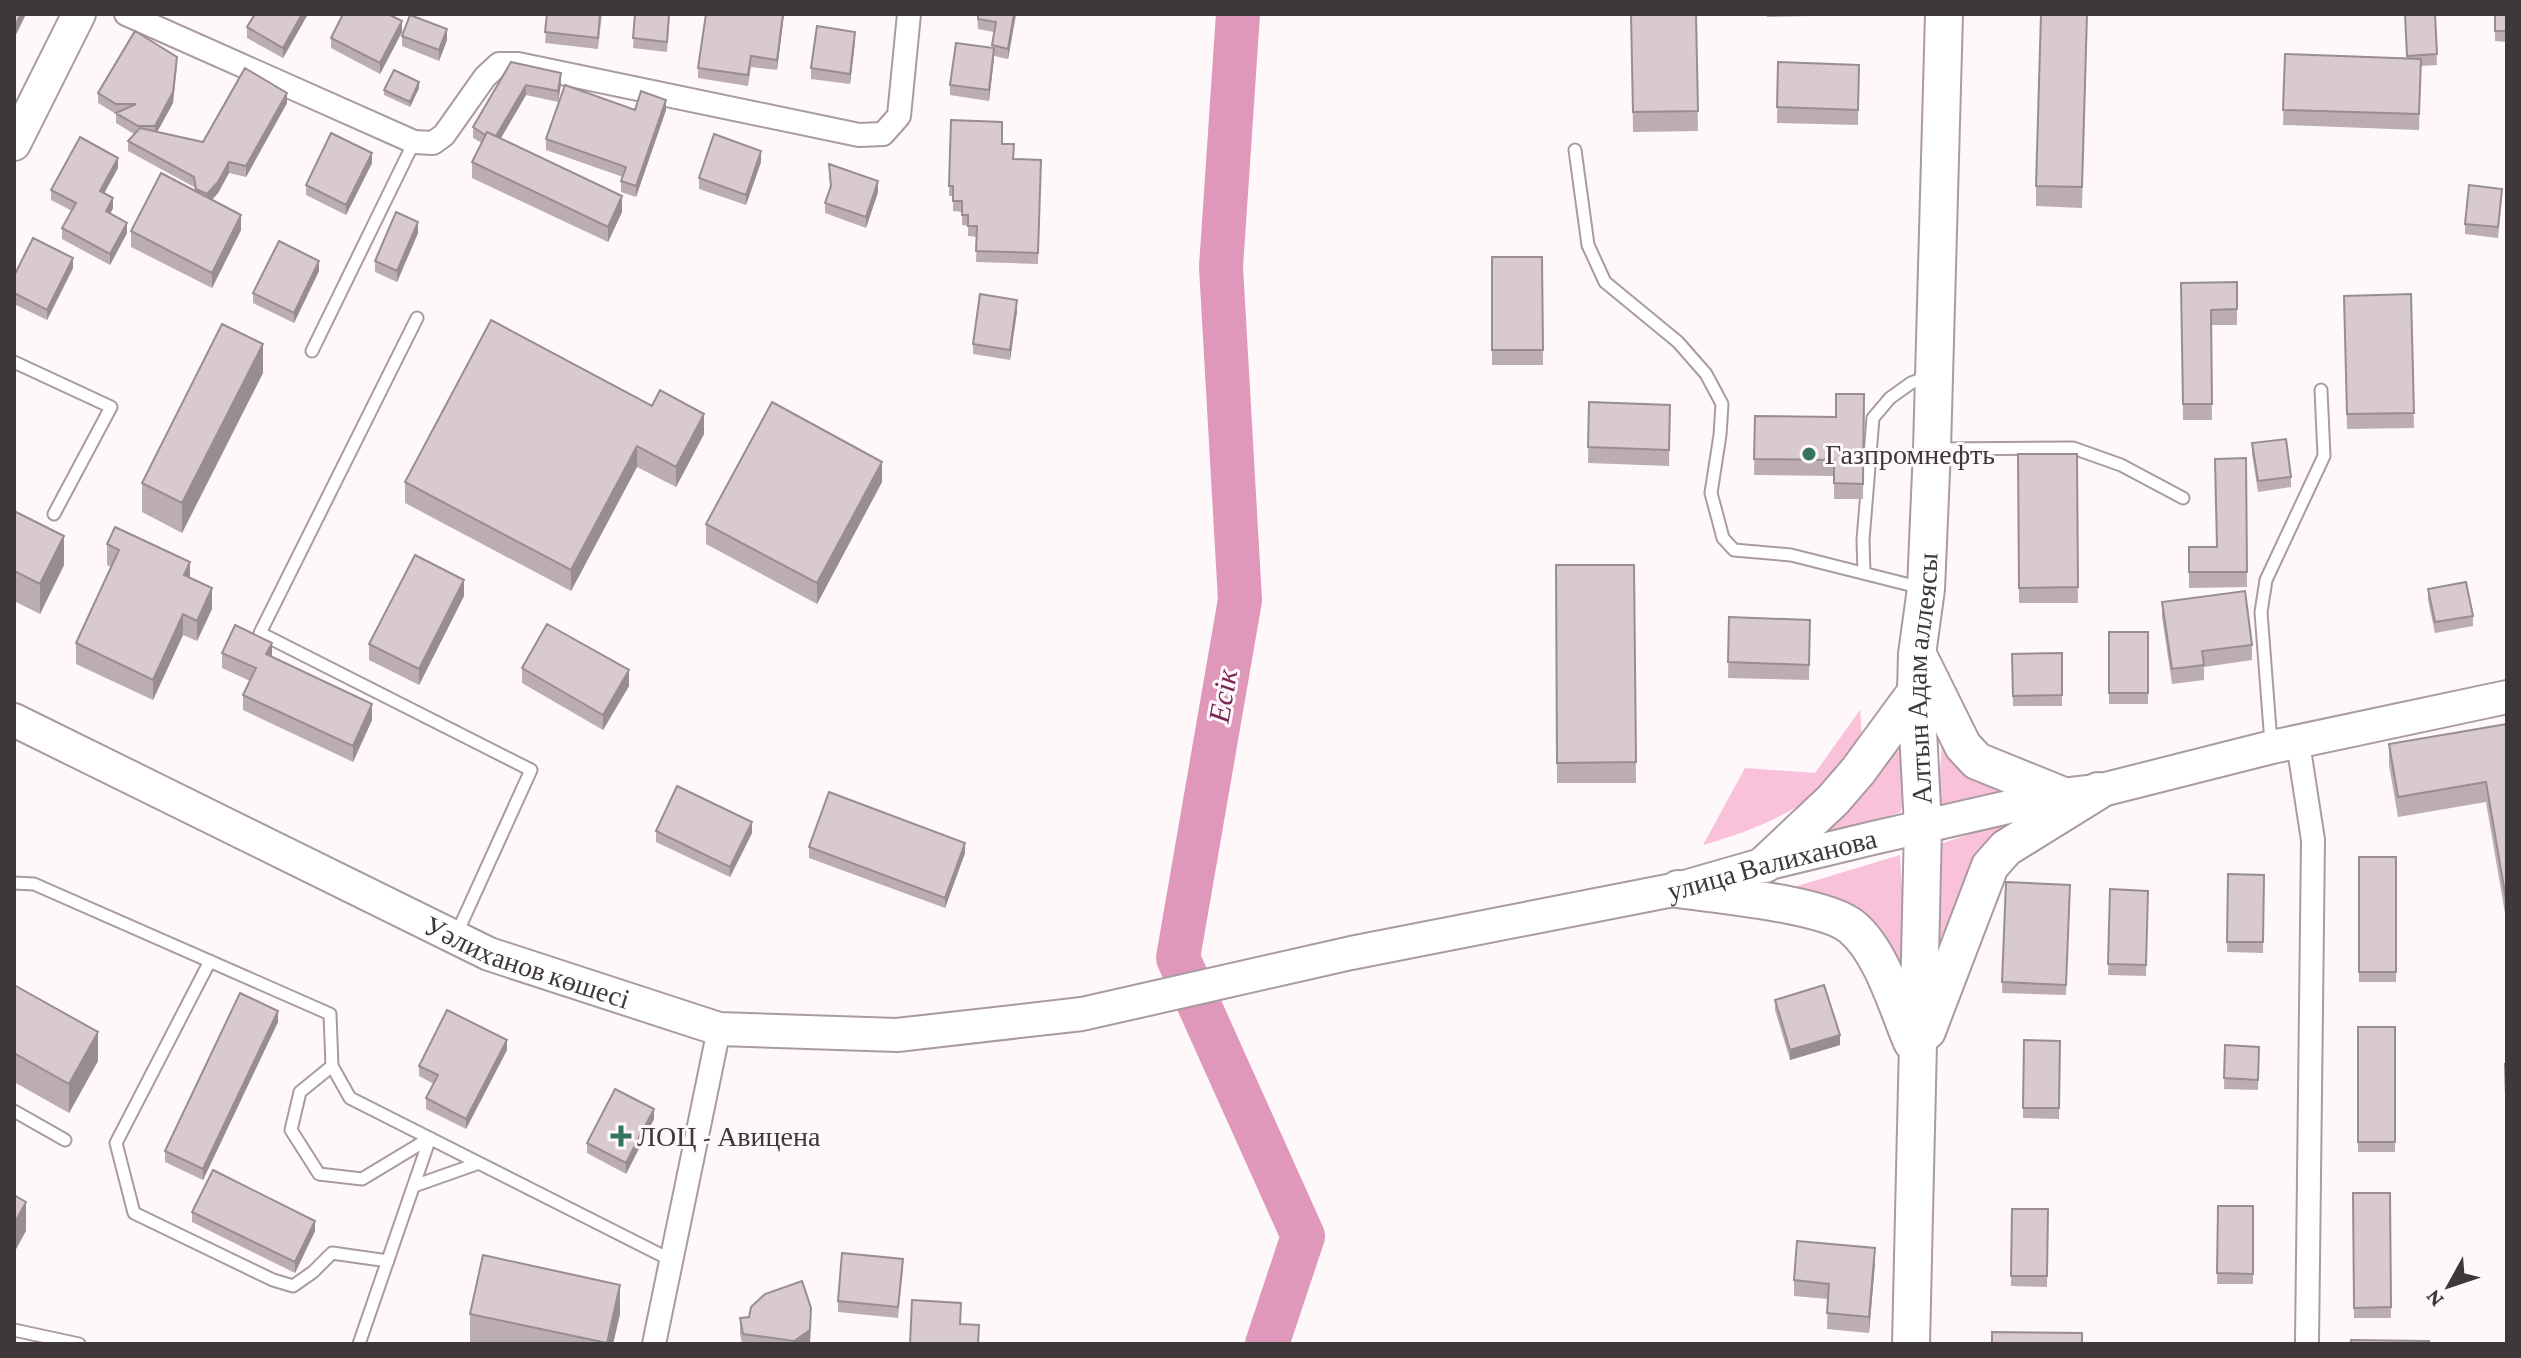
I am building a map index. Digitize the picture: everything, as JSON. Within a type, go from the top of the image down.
[{"type":"main road","points":[[14,144],[79,14]]},
{"type":"main road","name":"Алтын Адам аллеясы","points":[[1911,1344],[1923,827],[1916,692],[1917,654],[1926,589],[1932,449],[1944,14]]},
{"type":"main road","points":[[1917,654],[1963,746],[1977,761],[2061,795]]},
{"type":"main road","points":[[1765,864],[1851,780],[1916,692]]},
{"type":"main road","name":"улица Валиханова","points":[[1082,1014],[1351,953],[1678,889],[1765,864],[2061,795],[2098,791],[2285,745],[2507,697]]},
{"type":"main road","name":"Уәлиханов көшесі","points":[[14,720],[489,954],[719,1029],[897,1035],[1082,1014]]},
{"type":"main road","points":[[1918,1055],[1990,866],[2006,848],[2098,791]]},
{"type":"main road","points":[[1678,889],[1823,912],[1852,927],[1875,956],[1918,1055]]},
{"type":"street","points":[[126,14],[414,142],[433,143],[444,135],[485,77],[499,64],[518,64],[859,135],[883,134],[899,116],[909,14]]},
{"type":"street","points":[[2285,745],[2313,840],[2307,1344]]},
{"type":"street","points":[[654,1344],[719,1029]]},
{"type":"lane","points":[[312,351],[414,142]]},
{"type":"lane","points":[[1575,150],[1588,245],[1605,282],[1678,342],[1706,374],[1722,404],[1711,493],[1723,538],[1734,550],[1791,555],[1926,589]]},
{"type":"lane","points":[[417,318],[260,633],[531,770],[455,938]]},
{"type":"lane","points":[[14,362],[111,407],[54,514]]},
{"type":"lane","points":[[1864,573],[1863,540],[1873,418],[1890,398],[1911,383],[1934,374]]},
{"type":"lane","points":[[2285,745],[2261,612],[2266,580],[2324,456],[2321,390]]},
{"type":"lane","points":[[1932,449],[2073,448],[2121,465],[2183,498]]},
{"type":"lane","points":[[14,883],[34,884],[330,1014],[332,1066],[350,1098],[671,1260]]},
{"type":"lane","points":[[210,961],[116,1143],[134,1213],[273,1280],[293,1286],[332,1253],[388,1261]]},
{"type":"lane","points":[[332,1066],[300,1092],[291,1130],[319,1174],[362,1179],[430,1138]]},
{"type":"lane","points":[[14,1111],[65,1140]]},
{"type":"lane","points":[[359,1344],[430,1138]]},
{"type":"lane","points":[[414,1186],[479,1163]]},
{"type":"lane","points":[[14,1330],[79,1344]]},
{"type":"shaded area","points":[[1860,710],[1863,751],[1829,784],[1777,818],[1703,845],[1745,768],[1815,773]]},
{"type":"shaded area","points":[[1913,719],[1901,812],[1784,850],[1882,772]]},
{"type":"shaded area","points":[[1943,723],[2023,794],[1938,809]]},
{"type":"shaded area","points":[[2039,811],[1958,914],[1935,958],[1937,845]]},
{"type":"shaded area","points":[[1900,855],[1909,1003],[1857,906],[1822,895],[1777,892]]},
{"type":"building","points":[[14,14],[21,14],[14,28]]},
{"type":"building","points":[[255,14],[302,14],[283,48],[247,27]]},
{"type":"building","points":[[343,14],[388,14],[402,21],[380,63],[331,38]]},
{"type":"building","points":[[547,14],[600,14],[598,38],[545,32]]},
{"type":"building","points":[[635,14],[669,14],[667,42],[633,38]]},
{"type":"building","points":[[706,14],[783,14],[777,60],[751,56],[748,75],[698,68]]},
{"type":"building","points":[[978,14],[1014,14],[1008,49],[992,45],[996,22],[978,19]]},
{"type":"building","points":[[1631,14],[1696,14],[1698,111],[1633,112]]},
{"type":"building","points":[[2041,14],[2087,14],[2082,187],[2036,186]]},
{"type":"building","points":[[2405,14],[2435,14],[2437,54],[2407,56]]},
{"type":"building","points":[[2495,14],[2507,14],[2507,31],[2495,31]]},
{"type":"building","points":[[410,15],[447,29],[439,50],[402,36]]},
{"type":"building","points":[[817,26],[855,32],[850,74],[811,68]]},
{"type":"building","points":[[135,31],[177,57],[173,92],[155,126],[138,126],[116,113],[136,104],[116,104],[98,93]]},
{"type":"building","points":[[956,43],[994,48],[989,90],[950,85]]},
{"type":"building","points":[[2285,54],[2421,59],[2419,114],[2283,110]]},
{"type":"building","points":[[511,62],[561,73],[558,91],[526,85],[496,136],[487,132],[485,135],[473,127]]},
{"type":"building","points":[[1778,62],[1859,65],[1858,110],[1777,107]]},
{"type":"building","points":[[245,68],[287,93],[246,166],[229,162],[207,194],[196,189],[194,177],[128,141],[140,128],[203,142]]},
{"type":"building","points":[[394,70],[419,82],[410,102],[384,90]]},
{"type":"building","points":[[565,85],[635,110],[641,91],[666,100],[636,186],[621,181],[626,167],[546,139]]},
{"type":"building","points":[[951,120],[1002,122],[1002,144],[1014,144],[1013,159],[1041,160],[1038,253],[976,251],[977,226],[968,226],[968,215],[962,215],[962,201],[953,201],[953,186],[949,186]]},
{"type":"building","points":[[487,132],[622,196],[608,227],[472,162]]},
{"type":"building","points":[[331,133],[372,153],[346,205],[306,185]]},
{"type":"building","points":[[714,134],[761,151],[746,195],[699,178]]},
{"type":"building","points":[[80,137],[118,158],[100,191],[113,198],[106,211],[127,223],[110,254],[62,228],[76,203],[51,190]]},
{"type":"building","points":[[829,164],[878,181],[866,217],[825,203],[831,186]]},
{"type":"building","points":[[161,173],[241,215],[212,273],[131,231]]},
{"type":"building","points":[[2469,185],[2502,189],[2498,227],[2465,224]]},
{"type":"building","points":[[396,212],[418,222],[397,271],[375,261]]},
{"type":"building","points":[[33,238],[73,258],[47,310],[14,293],[14,276]]},
{"type":"building","points":[[279,241],[319,261],[294,313],[253,293]]},
{"type":"building","points":[[1492,257],[1542,257],[1543,350],[1492,350]]},
{"type":"building","points":[[2237,282],[2237,309],[2211,310],[2212,404],[2183,404],[2181,283]]},
{"type":"building","points":[[980,294],[1017,300],[1010,350],[973,344]]},
{"type":"building","points":[[2411,294],[2414,413],[2347,414],[2344,296]]},
{"type":"building","points":[[491,320],[652,406],[660,390],[704,414],[676,467],[637,446],[571,570],[405,482]]},
{"type":"building","points":[[222,324],[263,344],[182,503],[142,483]]},
{"type":"building","name":"Газпромнефть","points":[[1836,394],[1864,394],[1863,484],[1834,483],[1834,460],[1754,459],[1755,416],[1836,417]]},
{"type":"building","points":[[772,402],[882,462],[817,583],[706,524]]},
{"type":"building","points":[[1589,402],[1670,405],[1669,450],[1588,447]]},
{"type":"building","points":[[2286,439],[2291,477],[2258,481],[2252,443]]},
{"type":"building","points":[[2018,454],[2077,454],[2078,587],[2019,588]]},
{"type":"building","points":[[2246,458],[2247,572],[2189,572],[2189,547],[2217,547],[2215,459]]},
{"type":"building","points":[[14,511],[64,536],[40,584],[14,571]]},
{"type":"building","points":[[115,527],[190,562],[184,575],[212,588],[197,621],[183,614],[153,680],[76,643],[119,550],[107,544]]},
{"type":"building","points":[[415,555],[464,580],[419,669],[369,644]]},
{"type":"building","points":[[1556,565],[1634,565],[1636,762],[1557,763]]},
{"type":"building","points":[[2466,582],[2473,616],[2435,622],[2428,589]]},
{"type":"building","points":[[2245,591],[2252,645],[2202,651],[2204,665],[2172,669],[2162,602]]},
{"type":"building","points":[[1729,617],[1810,620],[1809,665],[1728,662]]},
{"type":"building","points":[[547,624],[629,670],[603,715],[522,668]]},
{"type":"building","points":[[235,625],[272,643],[266,654],[372,704],[353,746],[243,695],[256,668],[222,653]]},
{"type":"building","points":[[2109,632],[2148,632],[2148,693],[2109,693]]},
{"type":"building","points":[[2062,653],[2062,695],[2013,696],[2012,654]]},
{"type":"building","points":[[2507,724],[2507,905],[2486,782],[2398,797],[2389,744]]},
{"type":"building","points":[[677,786],[752,822],[730,867],[656,831]]},
{"type":"building","points":[[829,792],[965,843],[945,898],[809,847]]},
{"type":"building","points":[[2359,857],[2396,857],[2396,972],[2359,972]]},
{"type":"building","points":[[2228,874],[2264,875],[2263,942],[2227,942]]},
{"type":"building","points":[[2006,882],[2070,885],[2066,985],[2002,982]]},
{"type":"building","points":[[2110,889],[2148,891],[2146,965],[2108,964]]},
{"type":"building","points":[[14,985],[98,1032],[69,1084],[14,1053]]},
{"type":"building","points":[[1824,985],[1840,1035],[1790,1050],[1775,1000]]},
{"type":"building","points":[[240,993],[278,1011],[203,1169],[165,1151]]},
{"type":"building","points":[[447,1010],[507,1040],[466,1119],[426,1098],[438,1075],[419,1066]]},
{"type":"building","points":[[2358,1027],[2395,1027],[2395,1142],[2358,1142]]},
{"type":"building","points":[[2024,1040],[2060,1041],[2059,1108],[2023,1108]]},
{"type":"building","points":[[2225,1045],[2259,1047],[2258,1080],[2224,1078]]},
{"type":"building","points":[[2505,1064],[2507,1064],[2507,1127]]},
{"type":"building","name":"ЛОЦ - Авицена","points":[[615,1089],[654,1109],[626,1163],[587,1143]]},
{"type":"building","points":[[213,1170],[315,1221],[295,1262],[192,1212]]},
{"type":"building","points":[[2353,1193],[2390,1193],[2391,1307],[2354,1308]]},
{"type":"building","points":[[14,1195],[26,1202],[14,1224]]},
{"type":"building","points":[[2218,1206],[2253,1206],[2253,1274],[2217,1273]]},
{"type":"building","points":[[2012,1209],[2048,1209],[2047,1276],[2011,1276]]},
{"type":"building","points":[[1797,1241],[1875,1248],[1869,1317],[1827,1313],[1829,1284],[1794,1280]]},
{"type":"building","points":[[842,1253],[903,1259],[898,1307],[838,1301]]},
{"type":"building","points":[[483,1255],[620,1285],[607,1343],[470,1314]]},
{"type":"building","points":[[802,1281],[811,1308],[810,1330],[794,1341],[743,1334],[740,1318],[749,1317],[751,1307],[765,1294]]},
{"type":"building","points":[[912,1300],[961,1303],[960,1324],[979,1325],[978,1344],[910,1344]]},
{"type":"building","points":[[1992,1332],[2082,1333],[2082,1344],[1992,1344]]},
{"type":"building","points":[[2351,1340],[2429,1341],[2429,1344],[2351,1344]]},
{"type":"waterway","name":"Есік","points":[[1238,14],[1221,267],[1240,600],[1178,958],[1303,1236],[1267,1344]]},
{"type":"place","name":"Газпромнефть","points":[[1809,454]]},
{"type":"place","name":"ЛОЦ - Авицена","points":[[621,1136]]}]
